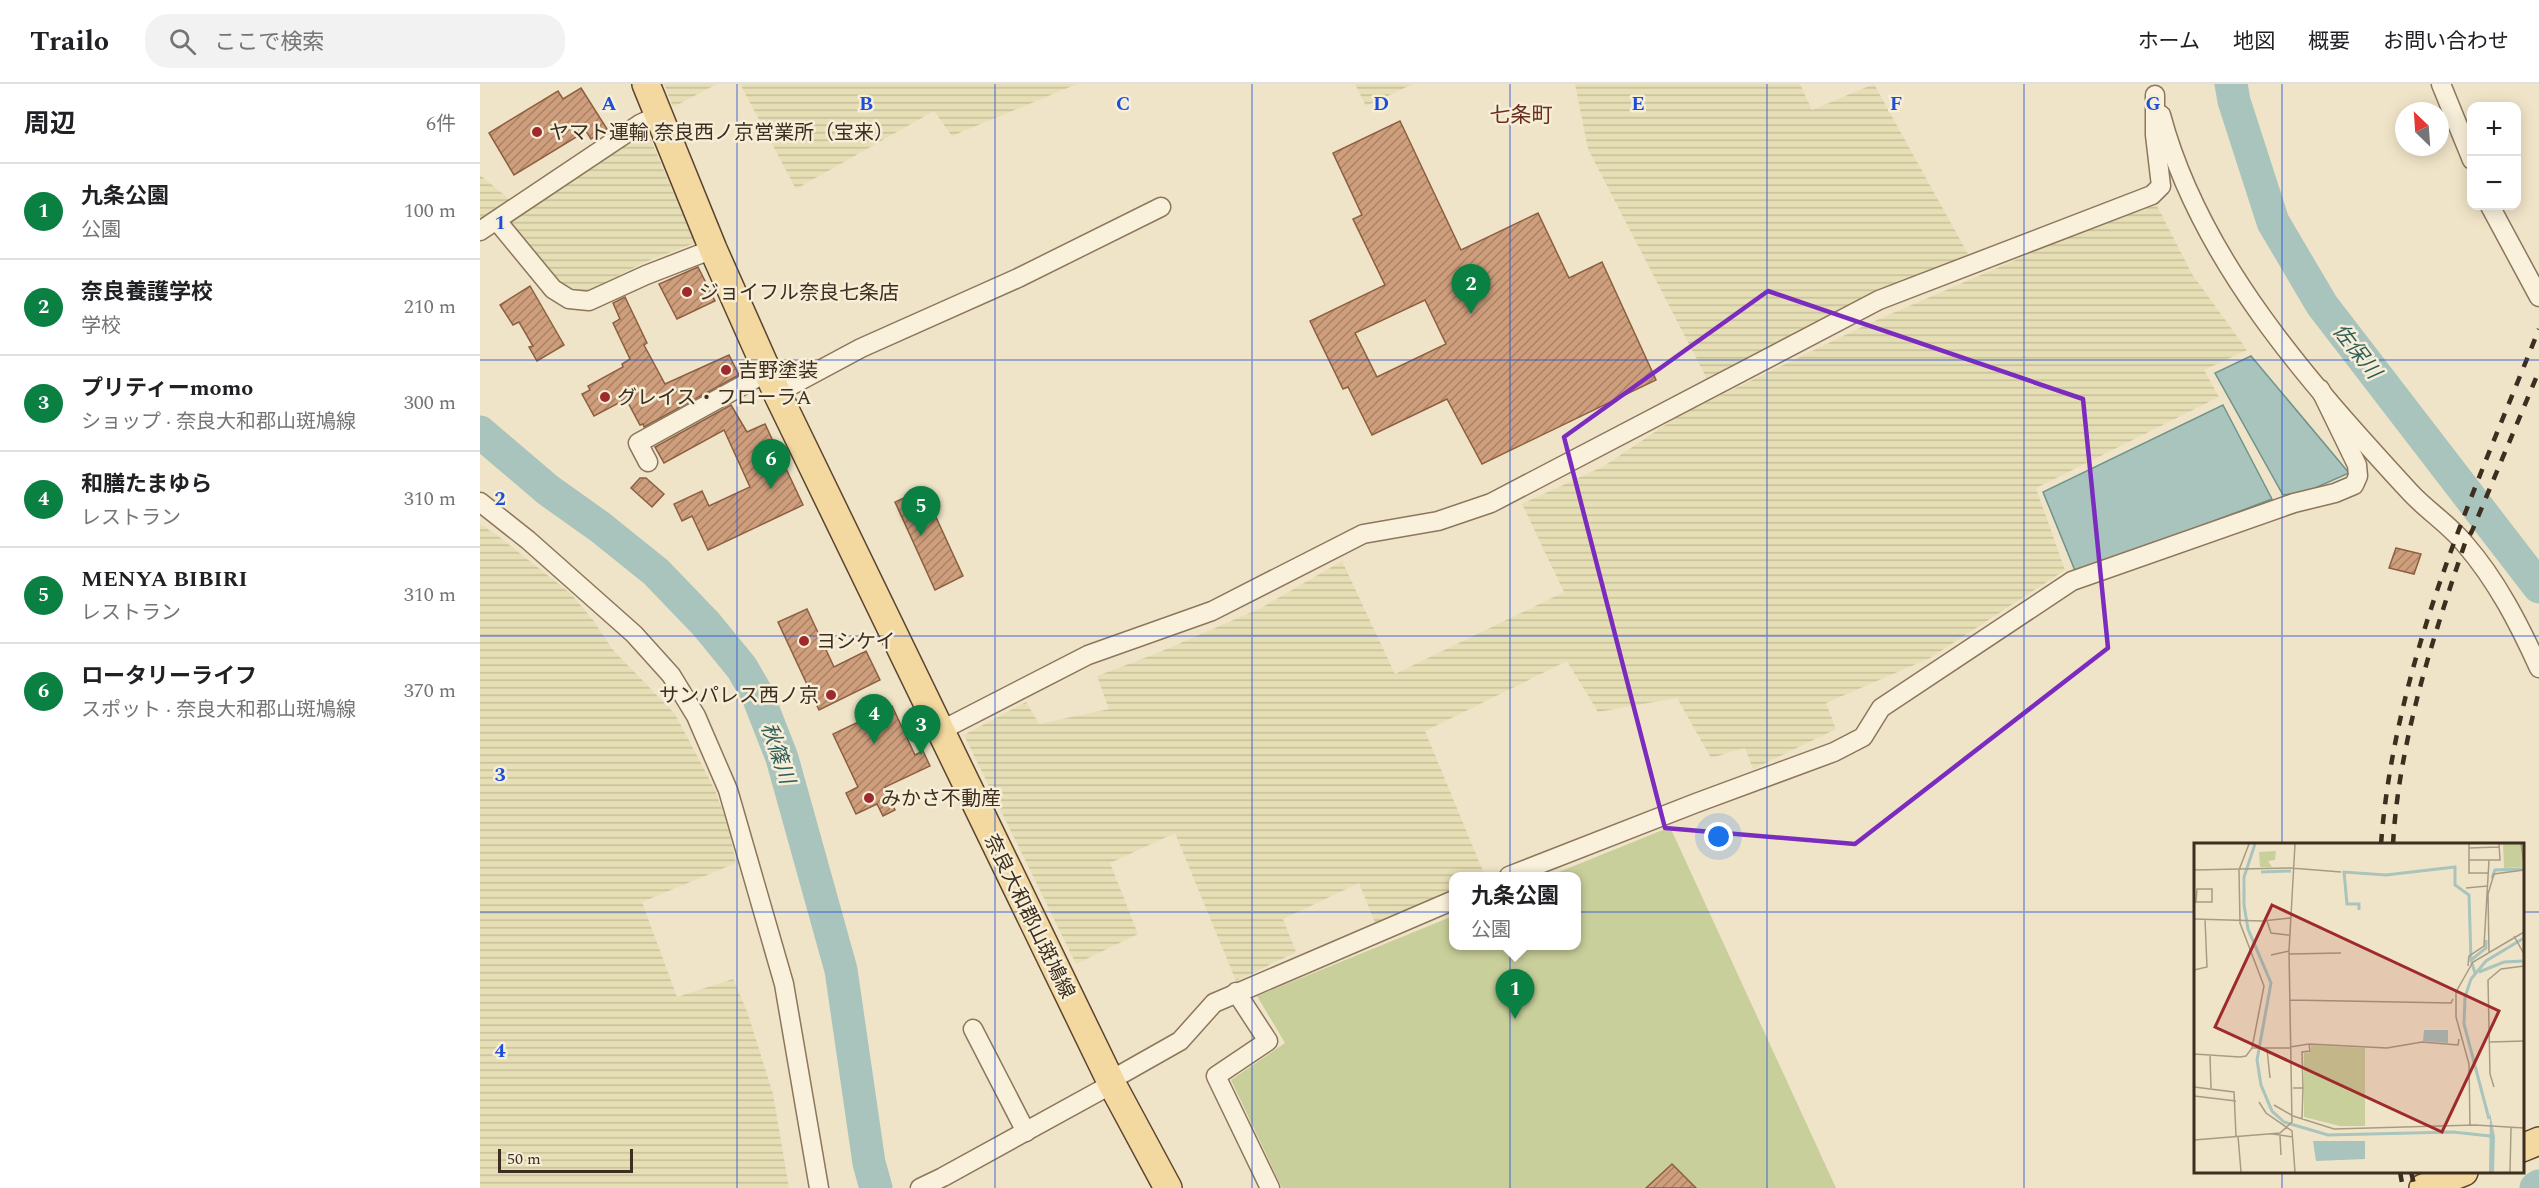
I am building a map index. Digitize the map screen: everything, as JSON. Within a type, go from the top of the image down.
[{"type":"main road","name":"奈良大和郡山斑鳩線","points":[[645,84],[713,249],[772,382],[1111,1082],[1168,1188]]},
{"type":"main road","points":[[2524,1148],[2539,1141]]},
{"type":"main road","points":[[2422,1188],[2461,1173]]},
{"type":"street","points":[[2441,84],[2470,156]]},
{"type":"street","points":[[2155,90],[2164,129],[2205,227],[2251,299],[2320,389],[2410,493],[2465,543],[2497,587],[2539,668]]},
{"type":"street","points":[[940,731],[1089,655],[1212,611],[1363,534],[1438,521],[1491,503],[1879,300],[2152,195],[2161,186],[2155,135],[2155,90]]},
{"type":"street","points":[[480,231],[640,124],[657,116]]},
{"type":"street","points":[[648,462],[631,437],[861,348],[1018,278],[1161,207]]},
{"type":"street","points":[[2492,210],[2539,297]]},
{"type":"street","points":[[497,221],[553,289],[569,299],[589,301],[646,275],[713,249]]},
{"type":"street","points":[[1519,872],[1695,803],[1834,752],[1863,737],[1881,708],[2072,581],[2294,503],[2335,493],[2354,485],[2358,476],[2357,465],[2320,389]]},
{"type":"street","points":[[480,502],[528,540],[634,634],[670,675],[696,716],[728,790],[784,984],[819,1188]]},
{"type":"street","points":[[920,1188],[946,1183],[1026,1132],[1180,1041],[1214,1003],[1449,902]]},
{"type":"street","points":[[1236,992],[1268,1041],[1216,1076],[1270,1188]]},
{"type":"street","points":[[973,1029],[1026,1132]]},
{"type":"highlighted area","points":[[1768,291],[2083,399],[2108,648],[1855,844],[1665,828],[1564,437]]},
{"type":"shaded area","points":[[664,84],[717,84],[673,107]]},
{"type":"shaded area","points":[[740,84],[1077,84],[952,136],[934,111],[796,189]]},
{"type":"shaded area","points":[[1355,84],[1413,84],[1366,106]]},
{"type":"shaded area","points":[[1575,84],[1800,84],[1812,110],[1874,84],[1968,254],[1707,379],[1588,149]]},
{"type":"shaded area","points":[[647,131],[695,243],[645,262],[586,292],[573,294],[545,273],[511,222]]},
{"type":"shaded area","points":[[480,175],[514,203],[480,220]]},
{"type":"shaded area","points":[[2154,200],[2192,274],[2247,350],[2204,370],[2219,397],[2036,488],[2065,570],[1930,658],[1826,703],[1836,729],[1753,769],[1745,748],[1711,758],[1677,698],[1598,712],[1567,661],[1425,731],[1483,872],[1449,872],[1449,893],[1375,923],[1359,883],[1283,919],[1296,952],[1236,981],[1175,833],[1110,863],[1138,934],[1076,964],[964,735],[1026,702],[1039,724],[1109,709],[1097,676],[1155,654],[1261,608],[1342,561],[1395,674],[1564,592],[1522,504],[1604,466],[1682,414],[1870,323]]},
{"type":"shaded area","points":[[480,524],[570,593],[593,620],[613,650],[675,714],[715,790],[728,826],[736,863],[642,902],[677,997],[733,979],[748,1014],[773,1094],[789,1188],[480,1188]]},
{"type":"green space","points":[[1670,827],[1836,1188],[1282,1188],[1231,1080],[1285,1043],[1257,996],[1449,918],[1449,950],[1581,950],[1581,872],[1559,872]]},
{"type":"water","points":[[2251,356],[2349,473],[2306,492],[2283,495],[2215,373]]},
{"type":"water","points":[[2223,405],[2272,499],[2076,573],[2043,492]]},
{"type":"building","name":"ヤマト運輸 奈良西ノ京営業所（宝来）","points":[[581,88],[607,129],[591,139],[586,131],[514,175],[489,133],[558,91],[563,99]]},
{"type":"building","points":[[1400,121],[1461,250],[1538,213],[1569,278],[1602,262],[1656,380],[1482,464],[1447,399],[1372,435],[1348,387],[1343,389],[1310,321],[1385,285],[1353,219],[1362,215],[1333,153]],"holes":[[[1425,300],[1446,344],[1377,377],[1355,333]]]},
{"type":"building","name":"ジョイフル奈良七条店","points":[[698,267],[715,301],[677,319],[659,284]]},
{"type":"building","points":[[530,286],[564,345],[537,361],[529,347],[533,346],[519,322],[513,325],[500,305]]},
{"type":"building","points":[[625,297],[647,343],[644,345],[665,384],[729,355],[739,375],[644,427],[643,424],[640,425],[626,399],[594,416],[582,394],[590,390],[588,386],[623,367],[622,364],[630,359],[613,323],[620,319],[613,303]]},
{"type":"building","points":[[731,405],[747,432],[765,424],[803,505],[708,550],[692,516],[682,521],[674,504],[702,491],[709,506],[750,487],[724,430],[664,463],[655,447]]},
{"type":"building","points":[[640,478],[646,478],[664,494],[652,507],[631,488]]},
{"type":"building","points":[[923,489],[963,576],[935,590],[895,502]]},
{"type":"building","points":[[2396,548],[2421,554],[2414,574],[2389,568]]},
{"type":"building","points":[[807,609],[834,667],[866,651],[880,680],[819,710],[778,622]]},
{"type":"building","points":[[892,706],[915,755],[923,751],[930,766],[885,787],[895,810],[883,816],[877,804],[856,814],[846,793],[858,787],[833,734]]},
{"type":"building","points":[[1672,1164],[1696,1188],[1646,1188]]},
{"type":"waterway","name":"佐保川","points":[[2231,84],[2234,101],[2273,222],[2322,305],[2539,587]]},
{"type":"waterway","name":"秋篠川","points":[[480,432],[548,490],[600,527],[656,572],[706,624],[742,668],[757,694],[782,758],[841,970],[869,1163],[876,1188]]},
{"type":"railway","points":[[2381,843],[2389,777],[2402,711],[2419,646],[2463,518],[2539,329]]},
{"type":"railway","points":[[2393,843],[2402,767],[2429,654],[2465,543],[2539,371]]},
{"type":"railway","points":[[2400,1173],[2403,1188]]},
{"type":"railway","points":[[2411,1173],[2415,1188]]},
{"type":"place","name":"ヤマト運輸 奈良西ノ京営業所（宝来）","points":[[537,132]]},
{"type":"place","name":"ジョイフル奈良七条店","points":[[687,292]]},
{"type":"place","name":"奈良養護学校","points":[[1471,314]]},
{"type":"place","name":"吉野塗装","points":[[726,370]]},
{"type":"place","name":"グレイス・フローラA","points":[[605,397]]},
{"type":"place","name":"ロータリーライフ","points":[[771,489]]},
{"type":"place","name":"MENYA BIBIRI","points":[[921,536]]},
{"type":"place","name":"ヨシケイ","points":[[804,641]]},
{"type":"place","name":"サンパレス西ノ京","points":[[831,695]]},
{"type":"place","name":"和膳たまゆら","points":[[874,744]]},
{"type":"place","name":"プリティーmomo","points":[[921,755]]},
{"type":"place","name":"みかさ不動産","points":[[869,798]]},
{"type":"place","name":"九条公園","points":[[1515,1019]]},
{"type":"district","name":"七条町","points":[[1521,115]]}]
